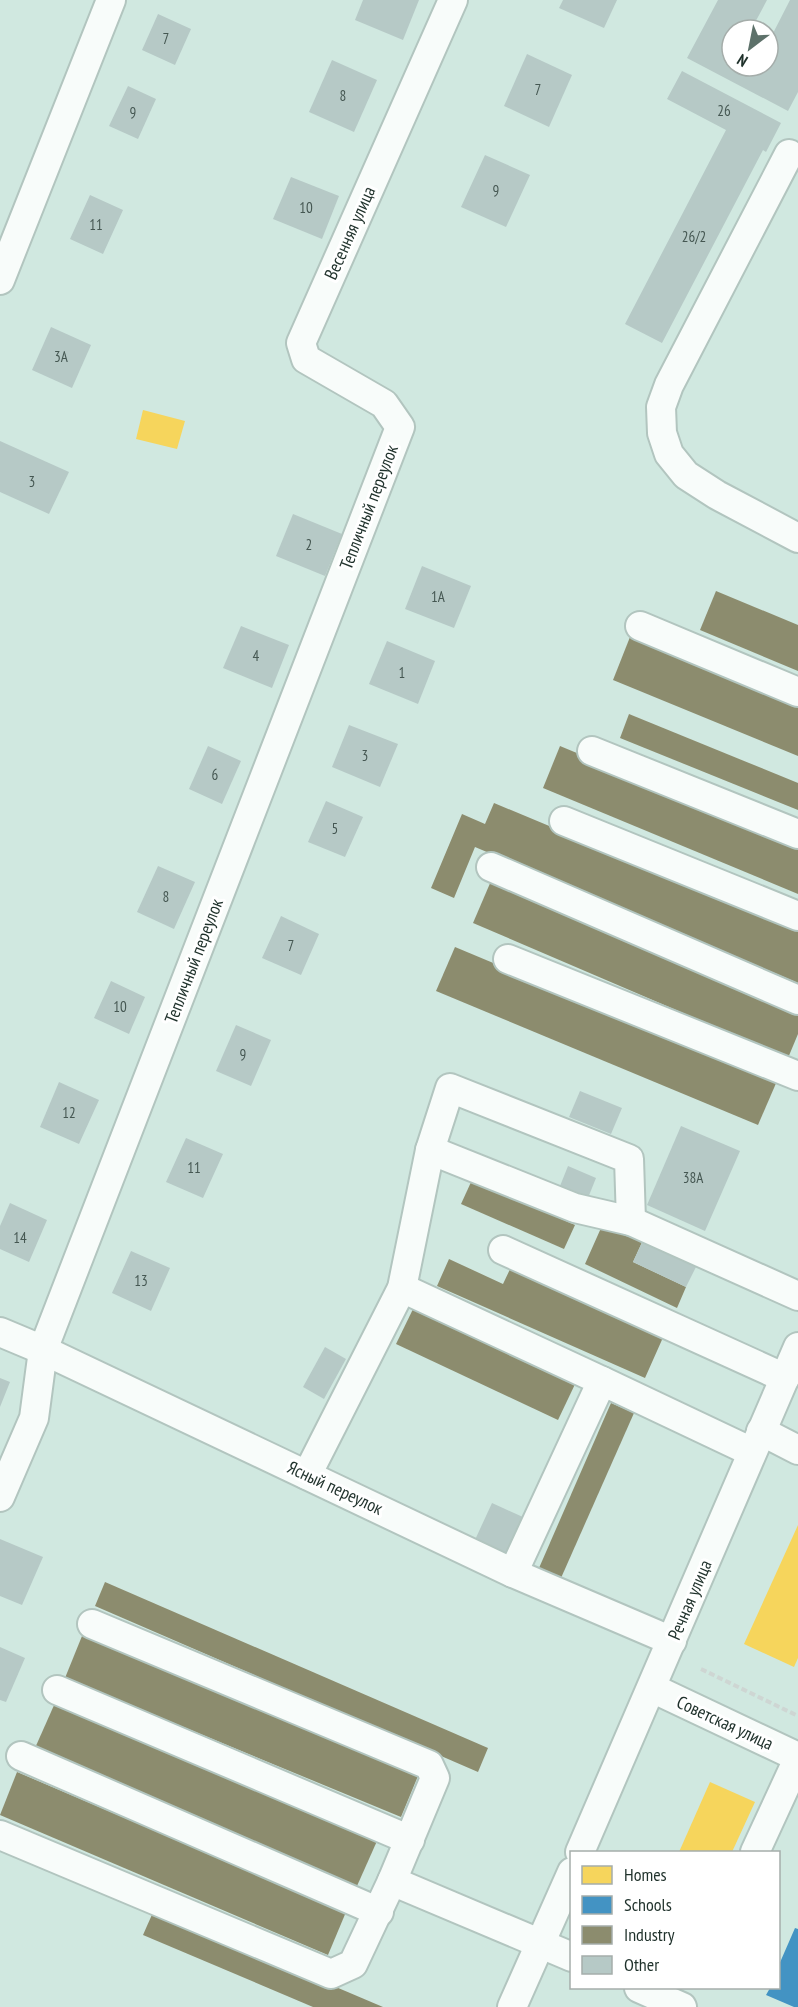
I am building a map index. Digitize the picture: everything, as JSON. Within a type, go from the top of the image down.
[{"type":"street","points":[[0,280],[111,0]]},
{"type":"street","name":"Весенняя улица","points":[[400,427],[384,404],[306,359],[301,343],[453,0]]},
{"type":"street","points":[[789,154],[669,385],[661,407],[662,433],[669,454],[686,475],[717,495],[798,538]]},
{"type":"street","name":"Тепличный переулок","points":[[0,1497],[34,1418],[43,1350],[400,427]]},
{"type":"street","points":[[640,626],[798,692]]},
{"type":"street","points":[[592,751],[798,834]]},
{"type":"street","points":[[564,821],[798,916]]},
{"type":"street","points":[[491,867],[798,1000]]},
{"type":"street","points":[[508,959],[798,1076]]},
{"type":"street","points":[[307,1475],[402,1288],[430,1150],[450,1088],[629,1159],[631,1221]]},
{"type":"street","points":[[430,1150],[575,1208],[631,1221],[798,1296]]},
{"type":"street","points":[[503,1251],[784,1378]]},
{"type":"street","points":[[402,1288],[602,1380],[757,1442],[798,1450]]},
{"type":"street","name":"Ясный переулок","points":[[0,1332],[43,1350],[513,1572],[672,1641]]},
{"type":"street","name":"Речная улица","points":[[580,1851],[798,1347]]},
{"type":"street","points":[[513,1572],[602,1380]]},
{"type":"street","points":[[0,1835],[331,1974],[353,1964],[379,1912],[435,1778],[429,1765],[92,1624]]},
{"type":"street","name":"Советская улица","points":[[652,1688],[798,1758]]},
{"type":"street","points":[[57,1690],[410,1840]]},
{"type":"street","points":[[21,1756],[379,1912]]},
{"type":"street","points":[[755,1851],[798,1758]]},
{"type":"street","points":[[512,2007],[570,1876]]},
{"type":"street","points":[[392,1881],[570,1956]]},
{"type":"street","points":[[641,1989],[683,2007],[692,1989]]},
{"type":"path","points":[[701,1669],[798,1716]]},
{"type":"building: Homes","points":[[143,410],[185,421],[177,449],[136,439]]},
{"type":"building: Homes","points":[[798,1525],[798,1658],[794,1667],[744,1644]]},
{"type":"building: Homes","points":[[710,1782],[755,1802],[732,1851],[679,1851]]},
{"type":"building: Schools","points":[[795,1928],[798,1929],[798,2007],[766,1995],[769,1989],[780,1989],[780,1962]]},
{"type":"building: Industry","points":[[716,591],[798,625],[798,671],[700,630]]},
{"type":"building: Industry","points":[[630,637],[798,706],[798,756],[613,680]]},
{"type":"building: Industry","points":[[629,714],[798,783],[798,810],[620,738]]},
{"type":"building: Industry","points":[[560,746],[798,845],[798,894],[543,788]]},
{"type":"building: Industry","points":[[494,803],[798,930],[798,983],[475,847],[454,898],[431,888],[462,814],[485,824]]},
{"type":"building: Industry","points":[[491,881],[798,1012],[798,1034],[788,1058],[473,923]]},
{"type":"building: Industry","points":[[455,947],[777,1081],[758,1125],[436,991]]},
{"type":"building: Industry","points":[[472,1180],[575,1225],[564,1249],[461,1204]]},
{"type":"building: Industry","points":[[605,1219],[644,1238],[633,1262],[686,1287],[677,1308],[585,1264]]},
{"type":"building: Industry","points":[[449,1259],[503,1284],[512,1265],[665,1333],[645,1378],[437,1286]]},
{"type":"building: Industry","points":[[415,1305],[577,1380],[558,1420],[396,1344]]},
{"type":"building: Industry","points":[[611,1403],[634,1413],[561,1578],[539,1568]]},
{"type":"building: Industry","points":[[105,1582],[488,1748],[478,1772],[95,1606]]},
{"type":"building: Industry","points":[[82,1636],[418,1776],[401,1817],[65,1678]]},
{"type":"building: Industry","points":[[55,1703],[377,1841],[357,1886],[35,1748]]},
{"type":"building: Industry","points":[[17,1772],[346,1912],[328,1955],[0,1815]]},
{"type":"building: Industry","points":[[154,1910],[383,2007],[313,2007],[143,1935]]},
{"type":"building: Other","points":[[363,0],[419,0],[403,40],[355,20]]},
{"type":"building: Other","points":[[563,0],[617,0],[604,28],[559,8]]},
{"type":"building: Other","points":[[718,0],[767,0],[757,18],[720,18],[720,75],[687,58]]},
{"type":"building: Other","points":[[790,0],[798,0],[798,92],[788,111],[725,78],[780,78],[780,20]]},
{"type":"building: Other","points":[[158,14],[191,29],[175,65],[142,50]]},
{"type":"building: Other","points":[[527,54],[572,75],[549,127],[504,106]]},
{"type":"building: Other","points":[[332,60],[377,80],[354,132],[309,112]]},
{"type":"building: Other","points":[[682,71],[781,123],[766,152],[763,150],[662,343],[625,324],[726,130],[667,99]]},
{"type":"building: Other","points":[[128,86],[156,99],[138,139],[109,126]]},
{"type":"building: Other","points":[[485,155],[530,175],[506,227],[461,207]]},
{"type":"building: Other","points":[[291,177],[339,196],[322,239],[273,219]]},
{"type":"building: Other","points":[[90,195],[123,210],[103,254],[70,239]]},
{"type":"building: Other","points":[[51,327],[91,345],[72,388],[32,370]]},
{"type":"building: Other","points":[[0,441],[69,472],[49,514],[0,492]]},
{"type":"building: Other","points":[[293,514],[342,534],[325,576],[276,556]]},
{"type":"building: Other","points":[[422,566],[471,586],[454,628],[405,609]]},
{"type":"building: Other","points":[[241,626],[289,645],[272,688],[223,668]]},
{"type":"building: Other","points":[[387,641],[435,661],[418,704],[369,684]]},
{"type":"building: Other","points":[[349,725],[398,744],[380,787],[332,767]]},
{"type":"building: Other","points":[[208,746],[241,761],[222,804],[189,789]]},
{"type":"building: Other","points":[[326,801],[363,817],[345,857],[308,842]]},
{"type":"building: Other","points":[[158,866],[195,882],[174,929],[137,912]]},
{"type":"building: Other","points":[[281,916],[319,934],[301,975],[262,958]]},
{"type":"building: Other","points":[[111,981],[145,997],[129,1034],[94,1018]]},
{"type":"building: Other","points":[[236,1025],[271,1040],[251,1086],[216,1071]]},
{"type":"building: Other","points":[[59,1082],[99,1100],[79,1144],[40,1127]]},
{"type":"building: Other","points":[[580,1091],[622,1108],[611,1134],[569,1117]]},
{"type":"building: Other","points":[[681,1126],[740,1151],[705,1231],[647,1205]]},
{"type":"building: Other","points":[[186,1138],[223,1154],[203,1198],[166,1182]]},
{"type":"building: Other","points":[[568,1166],[596,1178],[588,1198],[560,1186]]},
{"type":"building: Other","points":[[10,1203],[47,1220],[29,1262],[0,1249],[0,1226]]},
{"type":"building: Other","points":[[644,1238],[698,1263],[686,1287],[633,1262]]},
{"type":"building: Other","points":[[131,1251],[170,1268],[151,1311],[112,1293]]},
{"type":"building: Other","points":[[325,1347],[346,1359],[324,1399],[303,1387]]},
{"type":"building: Other","points":[[0,1378],[10,1382],[0,1407]]},
{"type":"building: Other","points":[[492,1503],[525,1518],[507,1558],[474,1542]]},
{"type":"building: Other","points":[[0,1539],[43,1557],[22,1605],[0,1596]]},
{"type":"building: Other","points":[[0,1647],[25,1658],[6,1702],[0,1700]]}]
